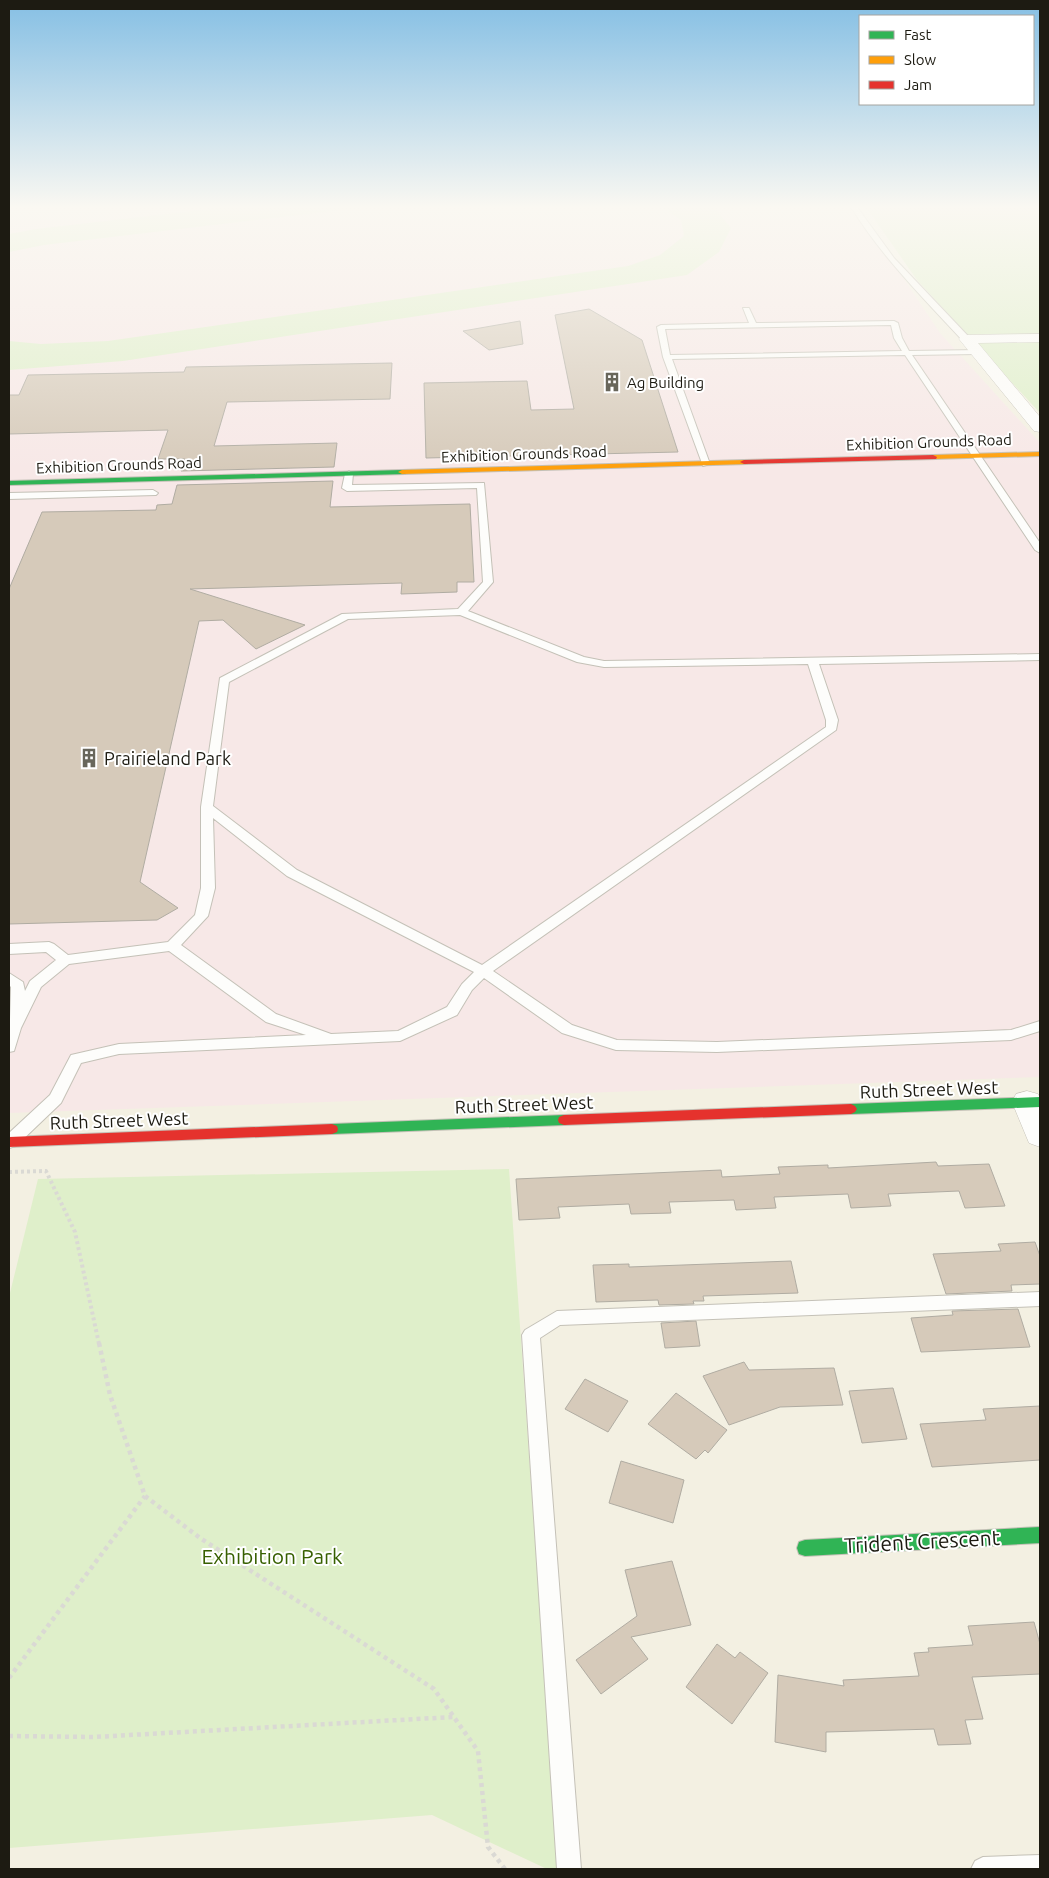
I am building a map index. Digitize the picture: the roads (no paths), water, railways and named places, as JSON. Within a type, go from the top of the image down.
[{"type":"street","points":[[966,339],[1040,338]]},
{"type":"street","points":[[966,339],[1040,427]]},
{"type":"street","points":[[977,352],[1040,351]]},
{"type":"street","name":"Exhibition Grounds Road","points":[[9,483],[1040,454]]},
{"type":"street","points":[[1034,1102],[1040,1136]]},
{"type":"street","name":"Ruth Street West","points":[[9,1148],[1034,1102]]},
{"type":"street","name":"Trident Crescent","points":[[805,1548],[1040,1535]]},
{"type":"lane","points":[[924,295],[966,339]]},
{"type":"lane","points":[[746,310],[753,325]]},
{"type":"lane","points":[[706,464],[667,357],[661,327],[894,323],[898,338],[907,353],[1040,550]]},
{"type":"lane","points":[[667,357],[977,352]]},
{"type":"lane","points":[[461,612],[488,582],[479,470]]},
{"type":"lane","points":[[349,474],[347,488],[481,485]]},
{"type":"lane","points":[[9,496],[153,493]]},
{"type":"lane","points":[[14,1028],[35,984],[65,960],[172,946],[201,916],[208,888],[206,807],[224,680],[346,616],[461,612],[581,660],[604,664],[1040,657]]},
{"type":"lane","points":[[9,1148],[56,1099],[76,1059],[119,1049],[400,1036],[452,1011],[467,987],[483,971],[832,728],[832,720],[813,662]]},
{"type":"lane","points":[[206,807],[292,873],[483,971],[567,1029],[616,1045],[717,1047],[975,1037],[1011,1035],[1040,1026]]},
{"type":"lane","points":[[172,946],[271,1018],[332,1038]]},
{"type":"lane","points":[[9,949],[50,947],[65,960]]},
{"type":"lane","points":[[9,978],[18,985],[14,1028],[9,1047]]},
{"type":"lane","points":[[569,1869],[532,1335],[557,1318],[1040,1299]]},
{"type":"lane","points":[[983,1869],[1040,1867]]},
{"type":"place","name":"Ag Building","points":[[612,382]]},
{"type":"place","name":"Prairieland Park","points":[[89,758]]},
{"type":"park label","name":"Exhibition Park","points":[[272,1556]]}]
